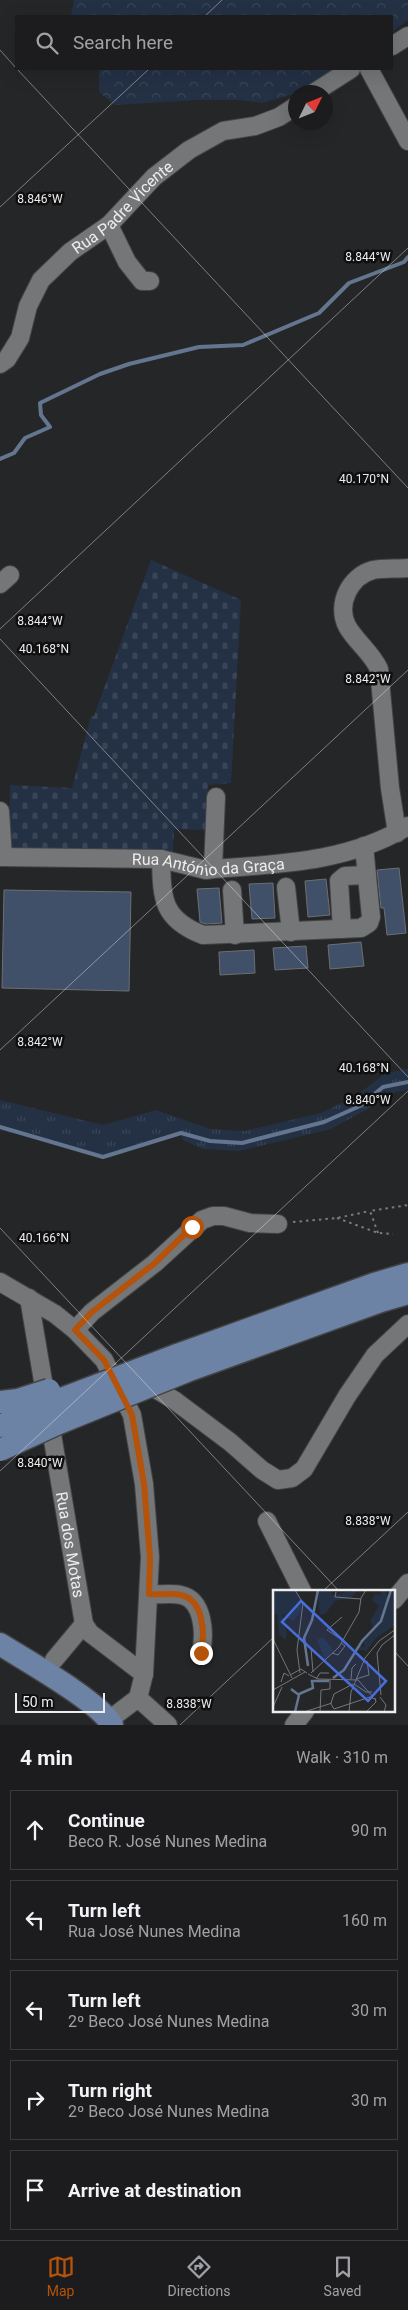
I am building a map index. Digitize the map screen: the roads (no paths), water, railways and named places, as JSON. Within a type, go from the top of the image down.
[{"type":"main road","points":[[0,1450],[182,1363],[374,1284],[408,1274]]},
{"type":"main road","points":[[0,1402],[18,1400],[106,1372],[182,1363],[408,1293]]},
{"type":"main road","points":[[0,1426],[56,1401],[149,1366]]},
{"type":"main road","points":[[0,1644],[85,1700],[105,1723]]},
{"type":"main road","points":[[0,1662],[76,1710],[105,1723]]},
{"type":"street","points":[[326,85],[349,70]]},
{"type":"street","points":[[371,70],[408,141]]},
{"type":"street","name":"Rua Padre Vicente","points":[[0,364],[6,359],[20,338],[28,306],[41,280],[70,252],[109,225],[154,177],[190,150],[223,131],[256,126],[280,117],[288,112]]},
{"type":"street","points":[[109,225],[134,274],[142,281],[150,281]]},
{"type":"street","points":[[402,829],[390,788],[379,670],[375,660],[347,625],[343,611],[344,597],[358,577],[373,570],[408,568]]},
{"type":"street","points":[[213,869],[216,797]]},
{"type":"street","points":[[0,811],[2,857]]},
{"type":"street","name":"Rua António da Graça","points":[[2,857],[161,860],[213,869],[296,863],[364,846],[402,829]]},
{"type":"street","points":[[161,860],[162,891],[166,906],[175,920],[186,929],[203,935],[361,928],[369,924],[371,917],[364,846]]},
{"type":"street","points":[[342,929],[339,881],[341,877],[345,876],[368,875]]},
{"type":"street","points":[[286,887],[291,932]]},
{"type":"street","points":[[232,890],[234,935]]},
{"type":"street","points":[[75,1330],[92,1312],[155,1263],[202,1220],[213,1216],[224,1216],[250,1223],[278,1224]]},
{"type":"street","points":[[0,1282],[55,1314],[75,1330],[104,1360],[174,1400],[230,1442],[262,1470],[278,1480],[292,1478],[304,1469],[347,1396],[375,1355],[408,1324]]},
{"type":"street","name":"Rua dos Motas","points":[[29,1298],[84,1624]]},
{"type":"street","points":[[104,1360],[132,1415],[144,1484],[150,1558],[144,1674],[138,1698],[105,1723]]},
{"type":"street","points":[[267,1521],[302,1590]]},
{"type":"street","points":[[396,1598],[408,1583]]},
{"type":"street","points":[[149,1594],[188,1597],[196,1606],[204,1637],[201,1653]]},
{"type":"street","points":[[54,1660],[84,1624],[90,1633],[144,1674]]},
{"type":"street","points":[[138,1698],[168,1725]]},
{"type":"street","points":[[294,1725],[305,1712]]},
{"type":"waterway","points":[[0,459],[14,453],[25,438],[50,427],[41,415],[40,403],[100,374],[129,364],[199,347],[243,345],[319,313],[349,283],[404,262],[408,257]]},
{"type":"waterway","points":[[0,1127],[103,1157],[181,1133],[210,1141],[242,1143],[324,1122],[360,1106],[383,1087],[408,1082]]}]
